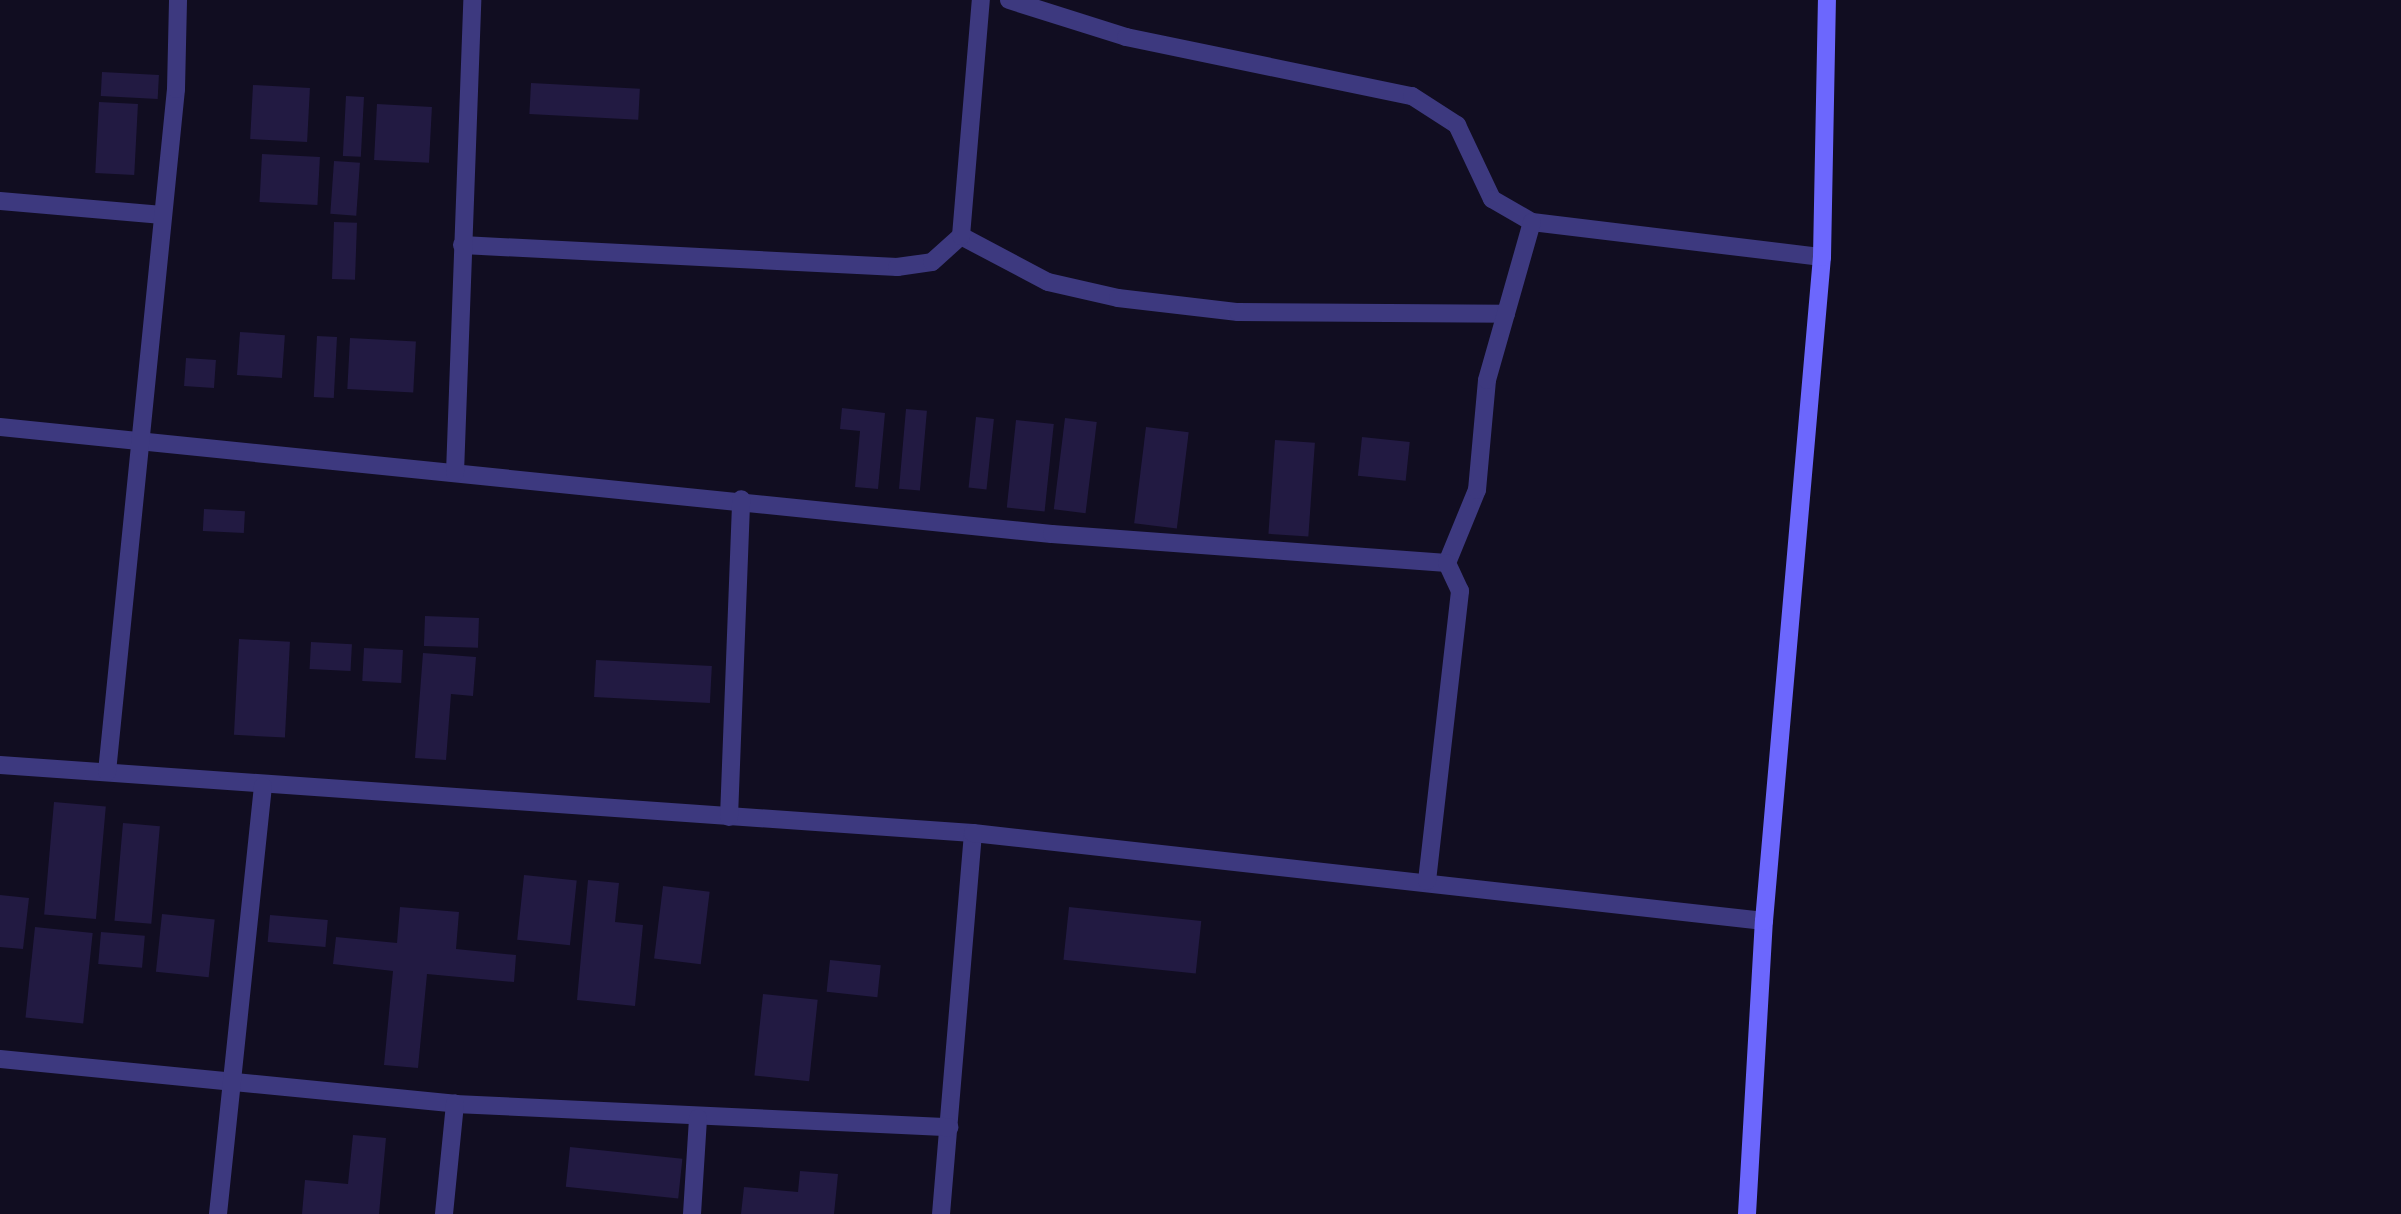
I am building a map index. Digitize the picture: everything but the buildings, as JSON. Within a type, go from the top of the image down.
[{"type":"street","points":[[107,772],[137,440],[176,89],[178,0]]},
{"type":"street","points":[[455,474],[472,0]]},
{"type":"street","points":[[462,244],[897,267],[932,262],[961,236],[981,0]]},
{"type":"street","points":[[1009,0],[1126,37],[1412,96],[1457,125],[1492,200],[1532,222],[1822,257]]},
{"type":"street","points":[[1747,1214],[1764,921],[1822,257],[1827,0]]},
{"type":"street","points":[[0,201],[162,215]]},
{"type":"street","points":[[1427,881],[1460,591],[1447,563],[1478,490],[1487,380],[1532,222]]},
{"type":"street","points":[[961,236],[1048,282],[1118,298],[1238,312],[1506,314]]},
{"type":"street","points":[[0,427],[455,474],[741,499],[1052,534],[1447,563]]},
{"type":"street","points":[[729,817],[741,499]]},
{"type":"street","points":[[0,765],[263,786],[973,833],[1427,881],[1764,921]]},
{"type":"street","points":[[218,1214],[263,786]]},
{"type":"street","points":[[941,1214],[973,833]]},
{"type":"street","points":[[0,1059],[231,1086],[455,1104],[698,1118],[948,1127]]},
{"type":"street","points":[[444,1214],[455,1104]]},
{"type":"street","points":[[692,1214],[698,1118]]}]
